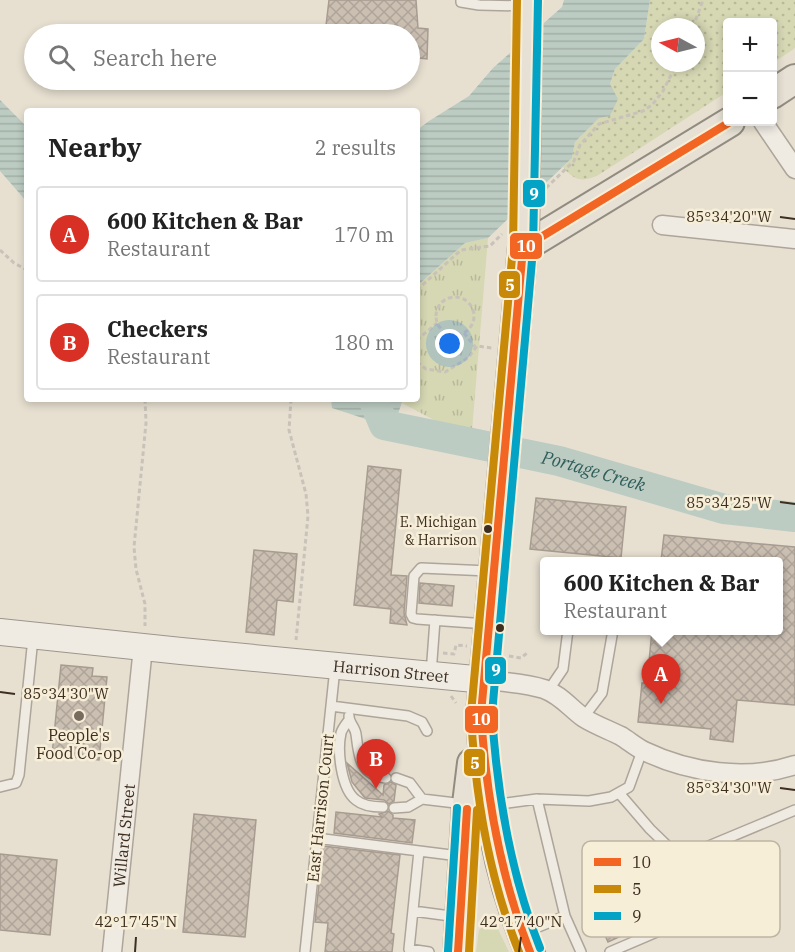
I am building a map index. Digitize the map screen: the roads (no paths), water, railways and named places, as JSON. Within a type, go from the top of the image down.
[{"type":"main road","points":[[526,943],[514,915],[499,859],[478,805],[468,709],[485,680],[524,242],[528,11]]},
{"type":"main road","points":[[777,91],[795,79]]},
{"type":"main road","points":[[524,242],[723,126]]},
{"type":"main road","points":[[458,952],[464,857],[478,805]]},
{"type":"street","points":[[766,126],[795,169]]},
{"type":"street","points":[[662,225],[795,239]]},
{"type":"street","name":"Harrison Street","points":[[0,632],[526,684],[560,696],[583,718],[625,739],[642,751],[682,765],[736,774],[774,772],[795,765]]},
{"type":"street","name":"Willard Street","points":[[112,952],[143,646]]},
{"type":"lane","points":[[461,0],[461,2],[479,5],[528,11]]},
{"type":"lane","points":[[490,624],[413,618],[411,614],[414,576],[421,568],[457,568],[494,572]]},
{"type":"lane","points":[[431,674],[435,620]]},
{"type":"lane","points":[[548,691],[563,669],[566,635]]},
{"type":"lane","points":[[583,718],[602,693],[611,635]]},
{"type":"lane","points":[[0,787],[16,783],[19,775],[33,636]]},
{"type":"lane","name":"East Harrison Court","points":[[305,952],[336,665]]},
{"type":"lane","points":[[331,706],[408,716],[422,722],[427,732]]},
{"type":"lane","points":[[350,708],[349,720],[341,732],[342,775],[345,789],[356,801],[372,807],[383,807]]},
{"type":"lane","points":[[349,720],[356,731],[357,752],[364,766],[372,773],[386,778]]},
{"type":"lane","points":[[394,808],[408,807],[422,799],[478,805],[537,799],[589,801],[611,797],[629,787],[642,751]]},
{"type":"lane","points":[[396,778],[410,783],[422,799]]},
{"type":"lane","points":[[619,792],[662,841]]},
{"type":"lane","points":[[537,799],[565,916],[580,952]]},
{"type":"lane","points":[[721,841],[795,810]]},
{"type":"lane","points":[[316,838],[464,857]]},
{"type":"lane","points":[[419,851],[409,949],[429,952]]},
{"type":"lane","points":[[413,911],[460,917]]},
{"type":"lane","points":[[526,943],[565,916]]},
{"type":"lane","points":[[610,952],[645,937]]},
{"type":"waterway","name":"Portage Creek","points":[[374,402],[384,425],[559,461],[724,509],[795,517]]},
{"type":"place","name":"E. Michigan & Harrison","points":[[488,529]]},
{"type":"place","name":"600 Kitchen & Bar","points":[[661,704]]},
{"type":"place","name":"People's Food Co-op","points":[[79,716]]},
{"type":"place","name":"Checkers","points":[[376,789]]}]
